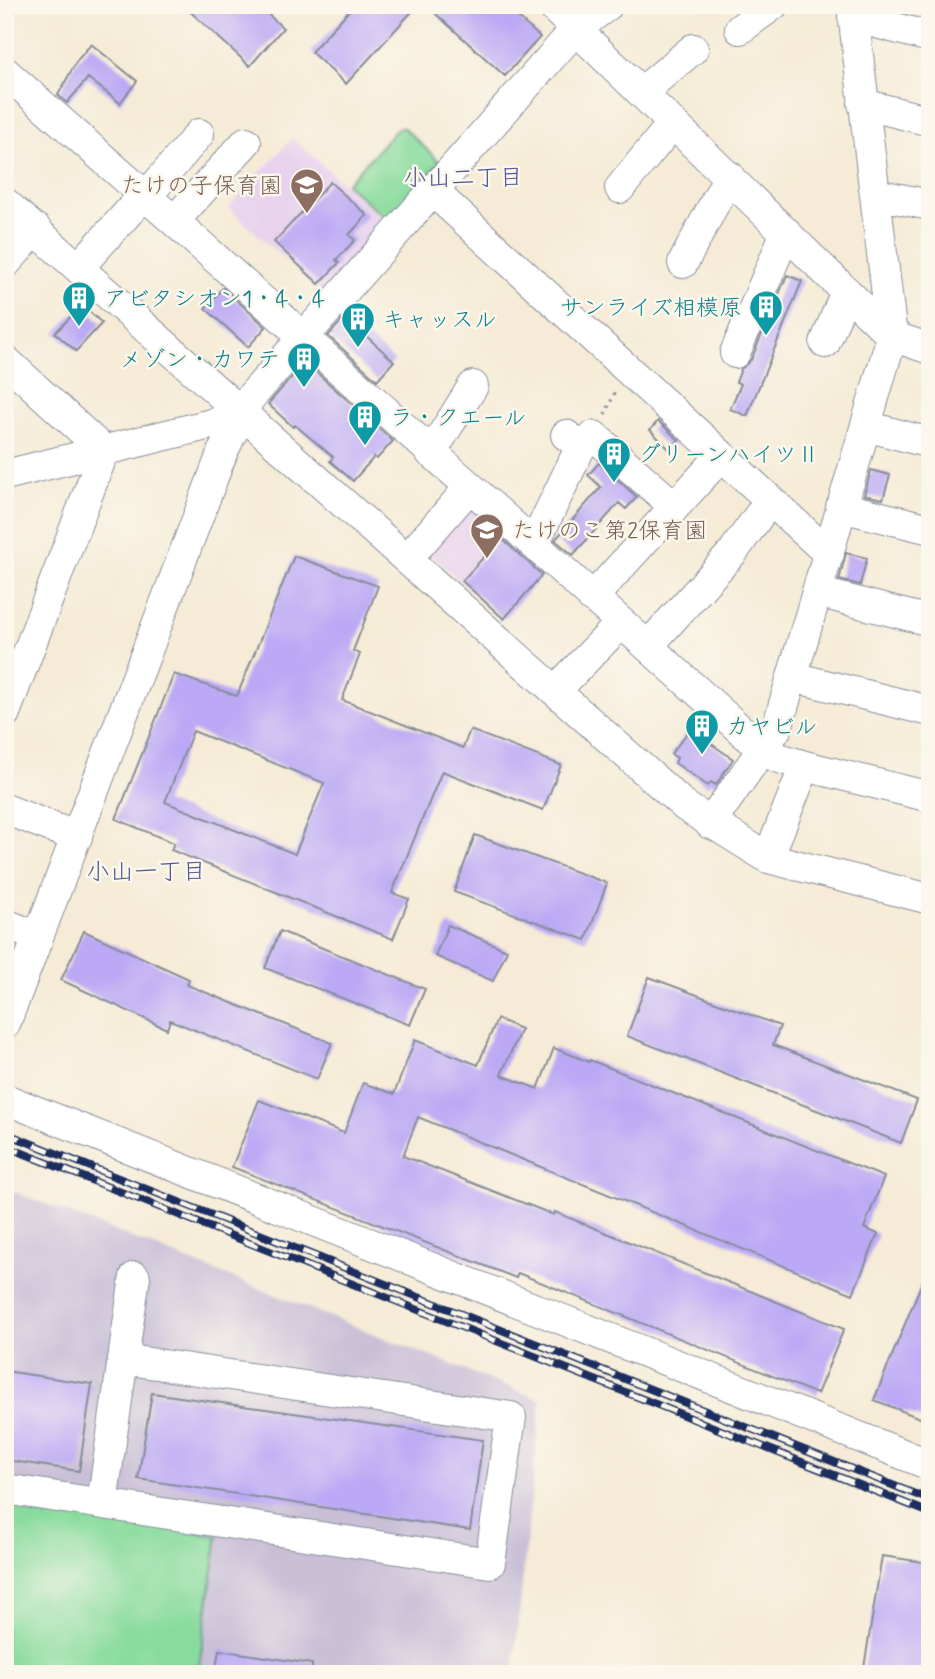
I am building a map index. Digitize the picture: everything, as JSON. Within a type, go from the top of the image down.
[{"type":"street","points":[[551,5],[892,336],[930,349]]},
{"type":"street","points":[[5,1024],[223,451],[249,399],[576,29],[608,5]]},
{"type":"street","points":[[710,824],[777,727],[892,336],[852,11],[930,37]]},
{"type":"street","points":[[642,92],[693,50]]},
{"type":"street","points":[[5,72],[174,220],[762,749],[776,757],[805,766],[930,797]]},
{"type":"street","points":[[863,104],[930,121]]},
{"type":"street","points":[[620,188],[673,123]]},
{"type":"street","points":[[79,267],[199,134]]},
{"type":"street","points":[[174,220],[246,142]]},
{"type":"street","points":[[683,263],[729,176]]},
{"type":"street","points":[[434,192],[829,554]]},
{"type":"street","points":[[875,194],[930,205]]},
{"type":"street","points":[[5,203],[686,807],[768,858],[930,899]]},
{"type":"street","points":[[5,264],[36,229]]},
{"type":"street","points":[[735,353],[786,232]]},
{"type":"street","points":[[825,343],[846,291]]},
{"type":"street","points":[[5,360],[104,450]]},
{"type":"street","points":[[430,453],[473,386]]},
{"type":"street","points":[[5,475],[211,424],[241,413]]},
{"type":"street","points":[[866,426],[930,443]]},
{"type":"street","points":[[534,544],[581,446],[580,436],[674,506]]},
{"type":"street","points":[[5,713],[104,450]]},
{"type":"street","points":[[592,598],[721,456]]},
{"type":"street","points":[[407,559],[469,488]]},
{"type":"street","points":[[648,646],[733,552],[769,500]]},
{"type":"street","points":[[841,507],[930,529]]},
{"type":"street","points":[[817,592],[930,621]]},
{"type":"street","points":[[555,691],[621,622]]},
{"type":"street","points":[[793,677],[930,711]]},
{"type":"street","points":[[768,858],[805,766]]},
{"type":"street","points":[[5,809],[77,837]]},
{"type":"street","points":[[5,924],[38,937]]},
{"type":"street","points":[[5,1100],[930,1465]]},
{"type":"street","points":[[102,1503],[135,1277]]},
{"type":"street","points":[[5,1489],[490,1563],[511,1417],[123,1359]]},
{"type":"shaded area","name":"たけの子保育園","points":[[292,138],[386,222],[322,293],[228,208]]},
{"type":"shaded area","name":"たけのこ第2保育園","points":[[475,504],[548,569],[504,619],[426,551],[466,506]]},
{"type":"shaded area","points":[[5,1188],[541,1400],[513,1674],[5,1674]]},
{"type":"green space","points":[[398,128],[404,128],[440,162],[388,220],[346,184]]},
{"type":"green space","points":[[5,1503],[218,1536],[198,1674],[5,1674]]},
{"type":"building","points":[[183,5],[258,5],[283,28],[250,66]]},
{"type":"building","points":[[354,5],[418,5],[346,84],[311,52]]},
{"type":"building","points":[[426,5],[504,5],[540,37],[505,76]]},
{"type":"building","points":[[91,44],[137,81],[120,103],[88,78],[67,103],[58,95],[76,62]]},
{"type":"building","points":[[330,182],[367,215],[349,235],[355,240],[336,260],[339,263],[319,284],[274,242]]},
{"type":"building","name":"サンライズ相模原","points":[[787,275],[802,281],[747,416],[730,409],[741,384],[736,382],[741,369],[751,360]]},
{"type":"building","points":[[223,288],[266,327],[248,347],[205,308]]},
{"type":"building","name":"アビタシオン1・4・4","points":[[82,305],[102,323],[76,351],[55,333]]},
{"type":"building","name":"キャッスル","points":[[345,317],[394,361],[377,380],[328,336]]},
{"type":"building","points":[[305,362],[393,441],[377,459],[374,457],[353,481],[330,461],[333,457],[268,404]]},
{"type":"building","points":[[658,421],[679,440],[670,450],[650,430]]},
{"type":"building","points":[[599,463],[637,497],[626,509],[619,503],[573,555],[555,540],[601,487],[588,475]]},
{"type":"building","points":[[871,470],[890,475],[883,499],[864,495]]},
{"type":"building","points":[[501,538],[542,575],[504,619],[462,581]]},
{"type":"building","points":[[846,553],[867,558],[860,585],[839,580]]},
{"type":"building","points":[[294,556],[378,586],[353,651],[360,654],[342,700],[463,748],[470,730],[561,765],[543,810],[442,771],[392,893],[409,899],[393,939],[171,850],[174,843],[116,819],[174,674],[237,696]],"holes":[[[193,731],[324,783],[295,854],[165,802]]]},
{"type":"building","name":"カヤビル","points":[[690,729],[733,759],[716,785],[711,782],[708,786],[675,763],[677,758],[671,754]]},
{"type":"building","points":[[475,835],[607,883],[586,940],[454,892]]},
{"type":"building","points":[[448,925],[507,950],[493,981],[435,956]]},
{"type":"building","points":[[84,931],[189,979],[187,985],[332,1043],[317,1079],[170,1020],[167,1029],[61,980]]},
{"type":"building","points":[[280,931],[425,989],[410,1025],[265,968]]},
{"type":"building","points":[[649,977],[780,1026],[773,1045],[917,1100],[901,1143],[627,1036]]},
{"type":"building","points":[[497,1019],[521,1029],[501,1075],[538,1089],[554,1048],[884,1177],[864,1228],[878,1234],[853,1294],[418,1117],[403,1156],[554,1215],[555,1212],[844,1329],[817,1394],[518,1273],[516,1278],[232,1167],[259,1100],[344,1133],[363,1083],[394,1094],[415,1040],[478,1065]]},
{"type":"building","points":[[930,1265],[930,1422],[874,1400]]},
{"type":"building","points":[[5,1371],[92,1384],[79,1471],[5,1460]]},
{"type":"building","points":[[152,1393],[483,1440],[470,1530],[138,1479]]},
{"type":"building","points":[[882,1556],[930,1563],[930,1674],[863,1674]]},
{"type":"building","points":[[219,1650],[312,1664],[312,1674],[215,1674]]},
{"type":"railway","points":[[5,1133],[930,1500]]},
{"type":"railway","points":[[5,1146],[930,1513]]},
{"type":"place","name":"たけの子保育園","points":[[307,215]]},
{"type":"place","name":"アビタシオン1・4・4","points":[[79,328]]},
{"type":"place","name":"サンライズ相模原","points":[[766,337]]},
{"type":"place","name":"キャッスル","points":[[358,349]]},
{"type":"place","name":"メゾン・カワテ","points":[[304,389]]},
{"type":"place","name":"ラ・クエール","points":[[365,447]]},
{"type":"place","name":"グリーンハイツⅡ","points":[[614,484]]},
{"type":"place","name":"たけのこ第2保育園","points":[[487,560]]},
{"type":"place","name":"カヤビル","points":[[702,756]]},
{"type":"district","name":"小山二丁目","points":[[463,177]]},
{"type":"district","name":"小山一丁目","points":[[146,871]]}]
